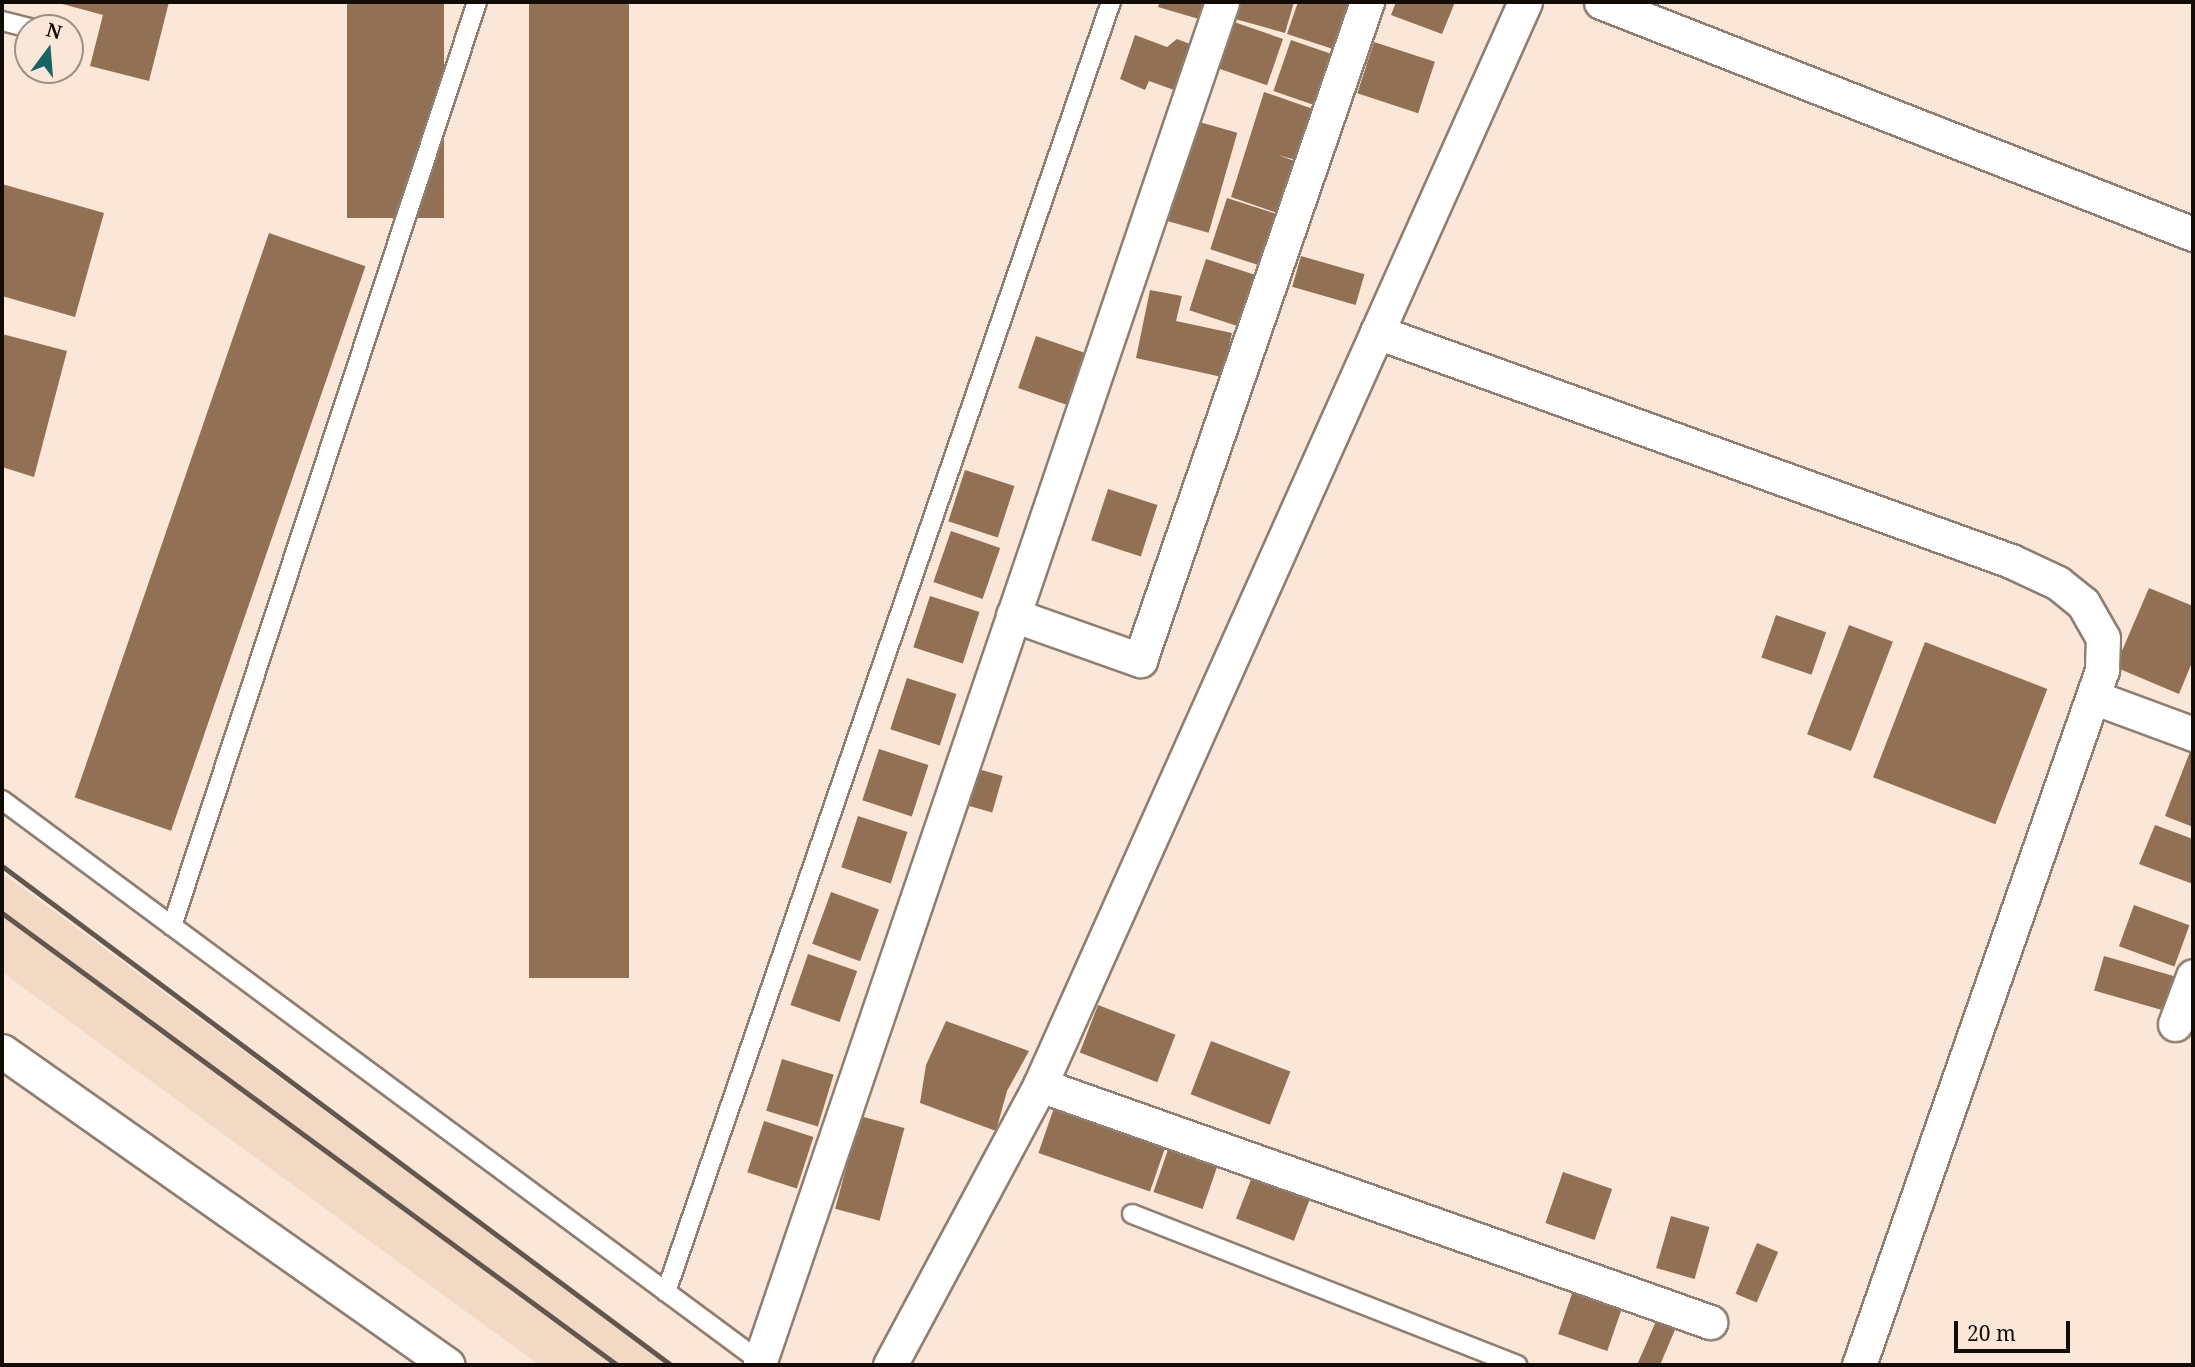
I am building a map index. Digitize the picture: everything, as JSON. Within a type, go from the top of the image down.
[{"type":"street","points":[[763,1363],[1013,615],[1222,2]]},
{"type":"street","points":[[1013,615],[1140,660],[1367,2]]},
{"type":"street","points":[[890,1365],[1040,1085],[1525,2]]},
{"type":"street","points":[[1601,2],[2193,234]]},
{"type":"street","points":[[1377,332],[2058,583],[2084,603],[2103,638],[2102,670],[2093,697],[1859,1365]]},
{"type":"street","points":[[2093,697],[2193,734]]},
{"type":"street","points":[[2175,1024],[2193,976]]},
{"type":"street","points":[[2,1051],[448,1365]]},
{"type":"street","points":[[1040,1085],[1710,1322]]},
{"type":"lane","points":[[172,926],[477,2]]},
{"type":"lane","points":[[666,1292],[1111,2]]},
{"type":"lane","points":[[2,800],[763,1363]]},
{"type":"lane","points":[[1132,1214],[1517,1365]]},
{"type":"shaded area","points":[[2,873],[669,1365],[539,1365],[2,972]]},
{"type":"building","points":[[55,2],[169,2],[149,81],[90,66],[103,15]]},
{"type":"building","points":[[347,2],[444,2],[444,218],[347,218]]},
{"type":"building","points":[[529,2],[629,2],[629,978],[529,978]]},
{"type":"building","points":[[1160,2],[1204,2],[1199,19],[1158,7]]},
{"type":"building","points":[[1233,2],[1294,2],[1285,33],[1228,17]]},
{"type":"building","points":[[1298,2],[1352,2],[1336,50],[1287,34]]},
{"type":"building","points":[[1396,2],[1455,2],[1442,34],[1391,15]]},
{"type":"building","points":[[1231,21],[1283,39],[1267,85],[1215,67]]},
{"type":"building","points":[[1135,35],[1167,47],[1177,39],[1190,44],[1174,90],[1149,81],[1145,90],[1120,79]]},
{"type":"building","points":[[1291,40],[1340,57],[1323,108],[1273,91]]},
{"type":"building","points":[[1374,42],[1435,62],[1418,113],[1357,93]]},
{"type":"building","points":[[1264,92],[1313,109],[1296,160],[1278,155],[1297,162],[1280,214],[1231,197]]},
{"type":"building","points":[[1196,121],[1237,133],[1209,233],[1167,221]]},
{"type":"building","points":[[2,184],[104,213],[75,317],[2,296]]},
{"type":"building","points":[[1227,198],[1276,214],[1260,265],[1210,249]]},
{"type":"building","points":[[269,233],[365,266],[171,831],[75,797]]},
{"type":"building","points":[[1301,256],[1364,274],[1356,305],[1292,287]]},
{"type":"building","points":[[1206,259],[1255,275],[1239,326],[1189,310]]},
{"type":"building","points":[[1150,290],[1182,296],[1176,321],[1232,333],[1222,377],[1136,358]]},
{"type":"building","points":[[2,334],[67,351],[34,477],[2,467]]},
{"type":"building","points":[[1036,336],[1085,353],[1067,405],[1018,388]]},
{"type":"building","points":[[965,470],[1014,486],[998,537],[948,521]]},
{"type":"building","points":[[1108,489],[1157,505],[1141,556],[1091,540]]},
{"type":"building","points":[[951,531],[1000,548],[983,599],[933,582]]},
{"type":"building","points":[[2149,588],[2193,606],[2193,660],[2179,694],[2115,667]]},
{"type":"building","points":[[930,596],[979,612],[963,663],[913,647]]},
{"type":"building","points":[[1776,615],[1826,632],[1811,675],[1761,658]]},
{"type":"building","points":[[1849,625],[1893,642],[1851,751],[1807,734]]},
{"type":"building","points":[[1925,642],[2047,689],[1995,824],[1873,777]]},
{"type":"building","points":[[907,678],[956,694],[940,745],[890,729]]},
{"type":"building","points":[[2193,744],[2193,827],[2165,816]]},
{"type":"building","points":[[879,749],[928,765],[912,816],[862,800]]},
{"type":"building","points":[[971,767],[1003,776],[992,813],[961,804]]},
{"type":"building","points":[[858,816],[907,832],[891,883],[841,867]]},
{"type":"building","points":[[2155,825],[2193,839],[2193,884],[2139,864]]},
{"type":"building","points":[[831,892],[879,909],[860,961],[812,944]]},
{"type":"building","points":[[2134,905],[2189,925],[2174,967],[2119,946]]},
{"type":"building","points":[[808,954],[857,971],[840,1022],[790,1005]]},
{"type":"building","points":[[2104,956],[2176,977],[2166,1011],[2094,991]]},
{"type":"building","points":[[1098,1005],[1175,1035],[1157,1082],[1080,1053]]},
{"type":"building","points":[[946,1021],[1029,1051],[1007,1091],[996,1131],[920,1103],[926,1065]]},
{"type":"building","points":[[1211,1041],[1290,1071],[1270,1125],[1191,1094]]},
{"type":"building","points":[[782,1059],[834,1075],[818,1126],[766,1111]]},
{"type":"building","points":[[1056,1102],[1168,1140],[1150,1191],[1038,1153]]},
{"type":"building","points":[[860,1116],[904,1128],[880,1221],[835,1209]]},
{"type":"building","points":[[764,1121],[813,1137],[797,1188],[747,1172]]},
{"type":"building","points":[[1171,1141],[1220,1158],[1203,1209],[1153,1192]]},
{"type":"building","points":[[1255,1169],[1313,1191],[1294,1241],[1236,1218]]},
{"type":"building","points":[[1563,1172],[1612,1189],[1595,1240],[1545,1223]]},
{"type":"building","points":[[1671,1216],[1709,1227],[1695,1279],[1656,1268]]},
{"type":"building","points":[[1757,1243],[1778,1252],[1757,1303],[1736,1294]]},
{"type":"building","points":[[1576,1282],[1625,1299],[1607,1351],[1558,1334]]},
{"type":"building","points":[[1661,1310],[1680,1318],[1660,1365],[1637,1365]]},
{"type":"railway","points":[[2,866],[671,1365]]},
{"type":"railway","points":[[2,913],[617,1365]]}]
